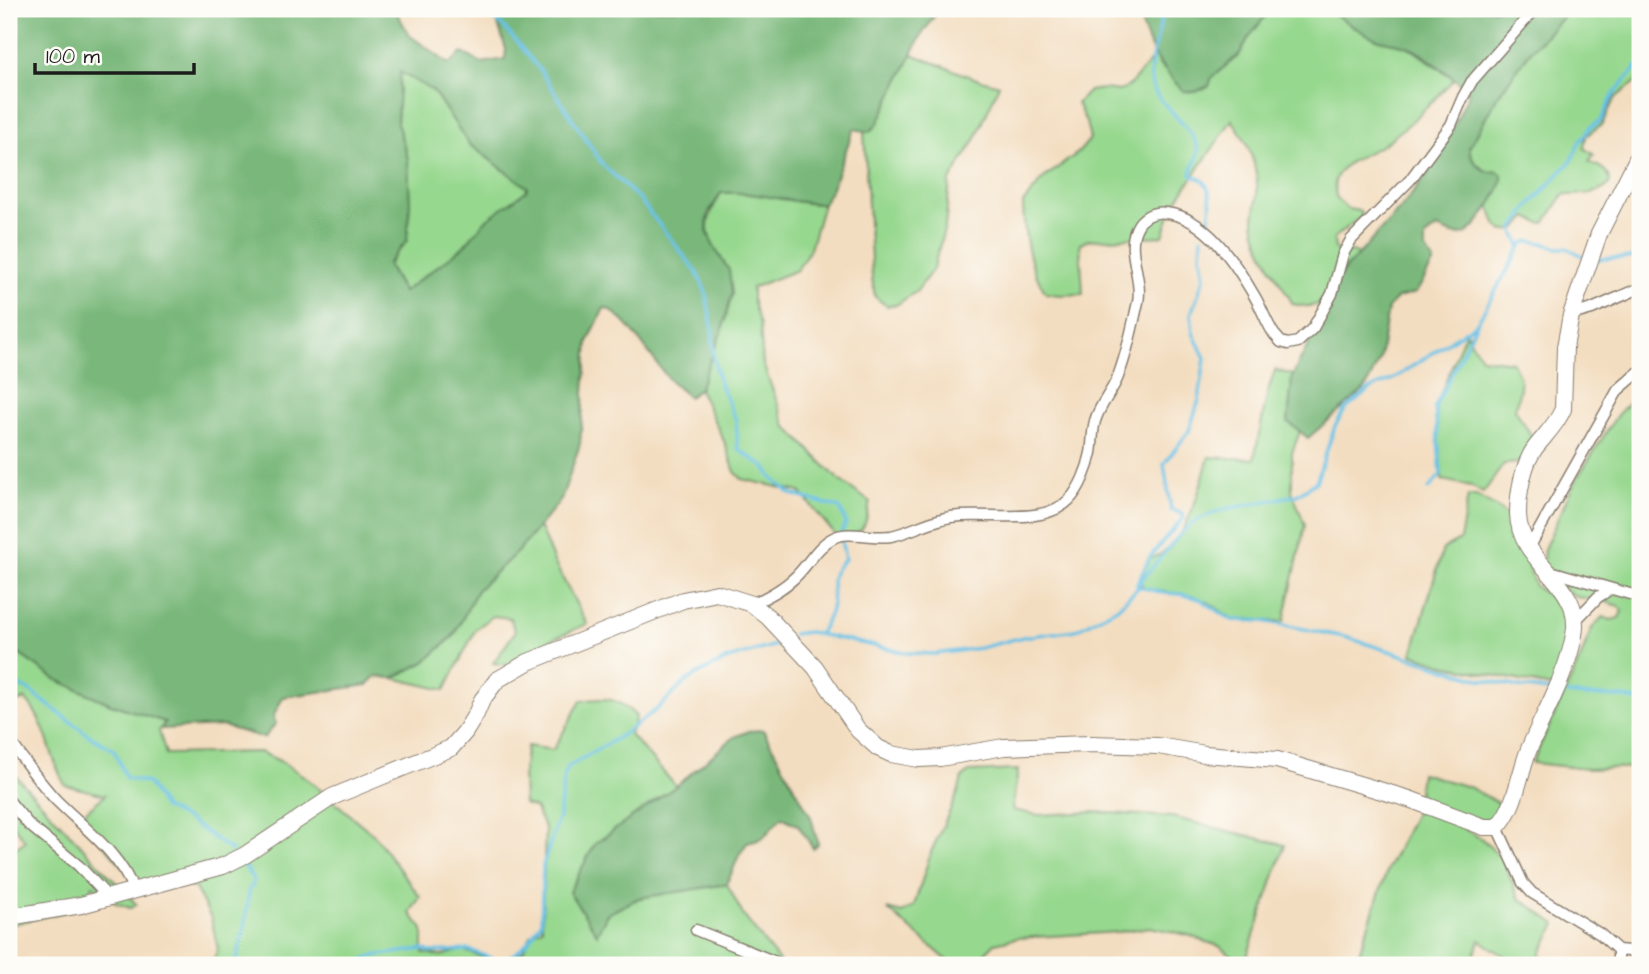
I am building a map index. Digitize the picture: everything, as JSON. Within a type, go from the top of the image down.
[{"type":"street","points":[[752,604],[780,590],[821,547],[839,536],[892,536],[954,516],[1033,515],[1054,510],[1070,499],[1077,490],[1091,454],[1094,422],[1116,380],[1126,351],[1140,289],[1133,246],[1135,232],[1141,220],[1149,215],[1158,212],[1189,219],[1213,239],[1243,277],[1281,342],[1298,342],[1306,336],[1332,294],[1343,254],[1351,240],[1410,180],[1451,125],[1472,81],[1535,9]]},
{"type":"street","points":[[9,917],[109,898],[223,866],[245,855],[332,797],[451,748],[477,714],[482,700],[496,680],[528,662],[683,600],[717,593],[752,604],[780,629],[815,667],[858,730],[878,748],[891,754],[919,759],[1004,747],[1090,744],[1158,746],[1297,766],[1409,799],[1484,827],[1497,827],[1509,808],[1563,669],[1573,642],[1575,621],[1570,603],[1529,548],[1518,518],[1524,477],[1534,449],[1563,409],[1565,347],[1572,315],[1599,234],[1640,153]]},
{"type":"street","points":[[1572,315],[1640,288]]},
{"type":"street","points":[[1529,548],[1618,390],[1640,371]]},
{"type":"street","points":[[1545,569],[1640,597]]},
{"type":"street","points":[[1575,621],[1598,597],[1611,589]]},
{"type":"street","points":[[15,748],[54,798],[100,843],[127,876],[134,892]]},
{"type":"street","points":[[9,801],[29,825],[79,866],[109,898]]},
{"type":"street","points":[[1497,827],[1517,874],[1532,893],[1600,934],[1618,950],[1640,952]]},
{"type":"street","points":[[696,930],[783,965]]},
{"type":"street","points":[[1618,950],[1618,965]]},
{"type":"green space","points":[[9,9],[395,9],[409,35],[449,64],[462,53],[482,63],[505,59],[506,49],[493,9],[939,9],[921,36],[877,125],[869,132],[854,129],[823,204],[721,193],[708,214],[707,231],[729,270],[732,294],[723,328],[699,389],[689,397],[678,388],[629,327],[604,308],[588,342],[580,444],[561,500],[518,551],[477,590],[454,635],[425,662],[393,678],[375,677],[368,685],[283,697],[273,717],[276,723],[264,738],[223,726],[161,729],[165,722],[111,704],[55,679],[9,647]],"holes":[[[400,72],[433,91],[469,144],[527,187],[526,191],[487,219],[462,248],[403,292],[387,264],[407,241],[410,204],[408,159],[397,123]]]},
{"type":"green space","points":[[1137,9],[1271,9],[1239,55],[1212,77],[1209,86],[1195,92],[1183,91],[1159,62],[1149,45]]},
{"type":"green space","points":[[1271,9],[1326,9],[1377,39],[1407,46],[1454,79],[1404,129],[1379,147],[1348,163],[1337,176],[1337,199],[1348,209],[1360,211],[1362,216],[1334,238],[1335,249],[1360,254],[1316,305],[1293,304],[1270,265],[1256,233],[1254,222],[1257,185],[1254,165],[1243,137],[1232,120],[1173,206],[1163,236],[1088,240],[1080,243],[1083,294],[1046,293],[1028,250],[1023,203],[1044,178],[1079,152],[1090,139],[1077,103],[1089,91],[1119,91],[1129,86],[1155,56],[1160,66],[1195,92],[1208,86],[1212,77],[1239,55]]},
{"type":"green space","points":[[1326,9],[1570,9],[1529,53],[1497,97],[1469,148],[1479,166],[1488,171],[1498,171],[1502,175],[1499,189],[1488,208],[1464,234],[1454,234],[1437,228],[1425,237],[1425,248],[1434,262],[1416,293],[1398,298],[1388,308],[1380,359],[1365,389],[1308,438],[1288,422],[1292,377],[1317,327],[1320,303],[1336,279],[1401,208],[1428,173],[1448,139],[1469,93],[1415,50],[1370,36]]},
{"type":"green space","points":[[1570,9],[1640,9],[1640,79],[1615,98],[1602,124],[1586,136],[1584,148],[1594,155],[1589,162],[1601,167],[1609,177],[1605,188],[1588,194],[1564,194],[1545,223],[1528,217],[1514,230],[1504,231],[1497,226],[1489,205],[1497,195],[1493,173],[1477,164],[1469,148],[1497,97],[1529,53]]},
{"type":"green space","points":[[912,54],[999,85],[976,138],[950,181],[945,227],[933,269],[917,291],[896,305],[887,306],[875,297],[872,278],[864,132],[869,132],[877,125]]},
{"type":"green space","points":[[399,72],[433,91],[469,144],[527,187],[526,191],[462,248],[403,292],[387,264],[391,262],[408,159],[397,123]]},
{"type":"green space","points":[[721,193],[750,193],[823,204],[810,249],[797,270],[752,288],[752,299],[760,326],[763,364],[786,426],[838,479],[870,502],[865,524],[853,535],[837,537],[800,492],[742,479],[735,472],[724,441],[699,389],[715,347],[729,271],[708,233],[710,216]]},
{"type":"green space","points":[[1466,331],[1482,358],[1512,362],[1520,380],[1515,409],[1534,440],[1522,463],[1504,464],[1483,493],[1471,486],[1442,480],[1435,408]]},
{"type":"green space","points":[[1275,370],[1293,375],[1288,422],[1300,431],[1292,453],[1292,491],[1305,525],[1284,621],[1235,621],[1208,602],[1191,596],[1145,589],[1140,583],[1148,559],[1161,554],[1172,545],[1181,532],[1195,502],[1209,457],[1254,459]]},
{"type":"green space","points":[[1640,391],[1640,767],[1588,769],[1532,763],[1592,628],[1603,617],[1611,620],[1619,618],[1622,611],[1619,606],[1600,600],[1576,597],[1542,572],[1544,549],[1574,483],[1617,415]]},
{"type":"green space","points":[[1468,496],[1476,496],[1513,520],[1535,586],[1556,601],[1571,621],[1557,688],[1448,666],[1412,654],[1443,549],[1460,540]]},
{"type":"green space","points":[[539,526],[555,564],[587,624],[546,642],[514,666],[493,663],[515,632],[510,618],[493,616],[476,629],[445,690],[393,678],[425,662],[454,636],[477,590],[518,551]]},
{"type":"green space","points":[[9,647],[55,679],[111,704],[165,722],[159,731],[166,754],[260,752],[282,762],[305,777],[374,835],[420,897],[410,913],[423,929],[423,953],[441,956],[462,950],[507,962],[523,951],[531,935],[542,928],[545,829],[535,808],[524,804],[523,772],[527,746],[553,750],[581,701],[605,699],[617,702],[636,716],[630,735],[676,786],[595,844],[569,892],[607,914],[639,898],[727,884],[743,915],[782,965],[212,965],[218,949],[211,918],[195,888],[175,883],[145,893],[80,816],[105,795],[65,785],[33,708],[25,699],[9,705]]},
{"type":"green space","points":[[763,730],[811,817],[818,844],[813,848],[798,825],[782,817],[765,836],[747,843],[727,884],[639,898],[607,914],[597,934],[569,892],[595,844],[676,786],[734,737],[749,731]]},
{"type":"green space","points":[[9,769],[137,905],[130,908],[116,903],[93,885],[81,908],[9,925],[9,853],[25,841],[9,819]]},
{"type":"green space","points":[[1018,770],[1012,810],[1038,815],[1095,812],[1172,817],[1285,845],[1244,965],[1221,947],[1188,935],[1150,927],[1119,932],[1017,938],[995,943],[973,965],[953,965],[887,909],[902,913],[914,906],[931,852],[958,793],[962,778],[969,772]]},
{"type":"green space","points":[[1421,773],[1469,787],[1500,804],[1509,804],[1490,819],[1466,823],[1466,830],[1482,839],[1502,858],[1519,898],[1556,924],[1535,965],[1518,965],[1480,940],[1471,965],[1355,965],[1388,868],[1415,813]]},
{"type":"waterway","points":[[485,9],[540,70],[603,165],[639,199],[696,271],[705,290],[712,325],[714,361],[720,384],[736,420],[738,449],[766,468],[772,478],[791,494],[840,508],[846,523],[842,532]]},
{"type":"waterway","points":[[1162,9],[1151,66],[1152,85],[1155,93],[1186,127],[1197,145],[1198,153],[1191,174],[1204,181],[1208,188],[1210,210],[1207,225]]},
{"type":"waterway","points":[[1520,246],[1513,229],[1530,205],[1572,160],[1579,143],[1590,128],[1601,120],[1614,94],[1640,63]]},
{"type":"waterway","points":[[1137,584],[1150,557],[1184,517],[1183,514],[1171,510],[1164,464],[1189,431],[1199,400],[1205,358],[1193,333],[1191,314],[1204,278],[1202,237]]},
{"type":"waterway","points":[[1137,586],[1182,532],[1195,521],[1221,510],[1297,495],[1316,482],[1335,426],[1345,410],[1369,390],[1395,378],[1477,323],[1523,243],[1530,241],[1567,248],[1583,256]]},
{"type":"waterway","points":[[1598,259],[1640,257]]},
{"type":"waterway","points":[[1429,489],[1441,474],[1435,407],[1476,325]]},
{"type":"waterway","points":[[819,635],[831,608],[833,576],[845,559],[841,540]]},
{"type":"waterway","points":[[1137,586],[1200,599],[1232,620],[1263,621],[1345,637],[1475,678],[1549,691]]},
{"type":"waterway","points":[[793,634],[808,632],[908,653],[935,654],[980,648],[1023,637],[1076,630],[1117,608],[1139,587]]},
{"type":"waterway","points":[[355,965],[373,956],[423,949],[430,952],[469,950],[497,960],[504,960],[517,952],[529,941],[541,922],[543,865],[559,816],[564,775],[568,767],[622,735],[656,710],[688,680],[728,659],[776,645]]},
{"type":"waterway","points":[[9,687],[17,685],[27,689],[91,737],[114,750],[126,778],[148,783],[164,808],[190,821],[232,851]]},
{"type":"waterway","points":[[1568,694],[1640,702]]},
{"type":"waterway","points":[[235,965],[245,925],[249,891],[254,881],[245,866]]}]
